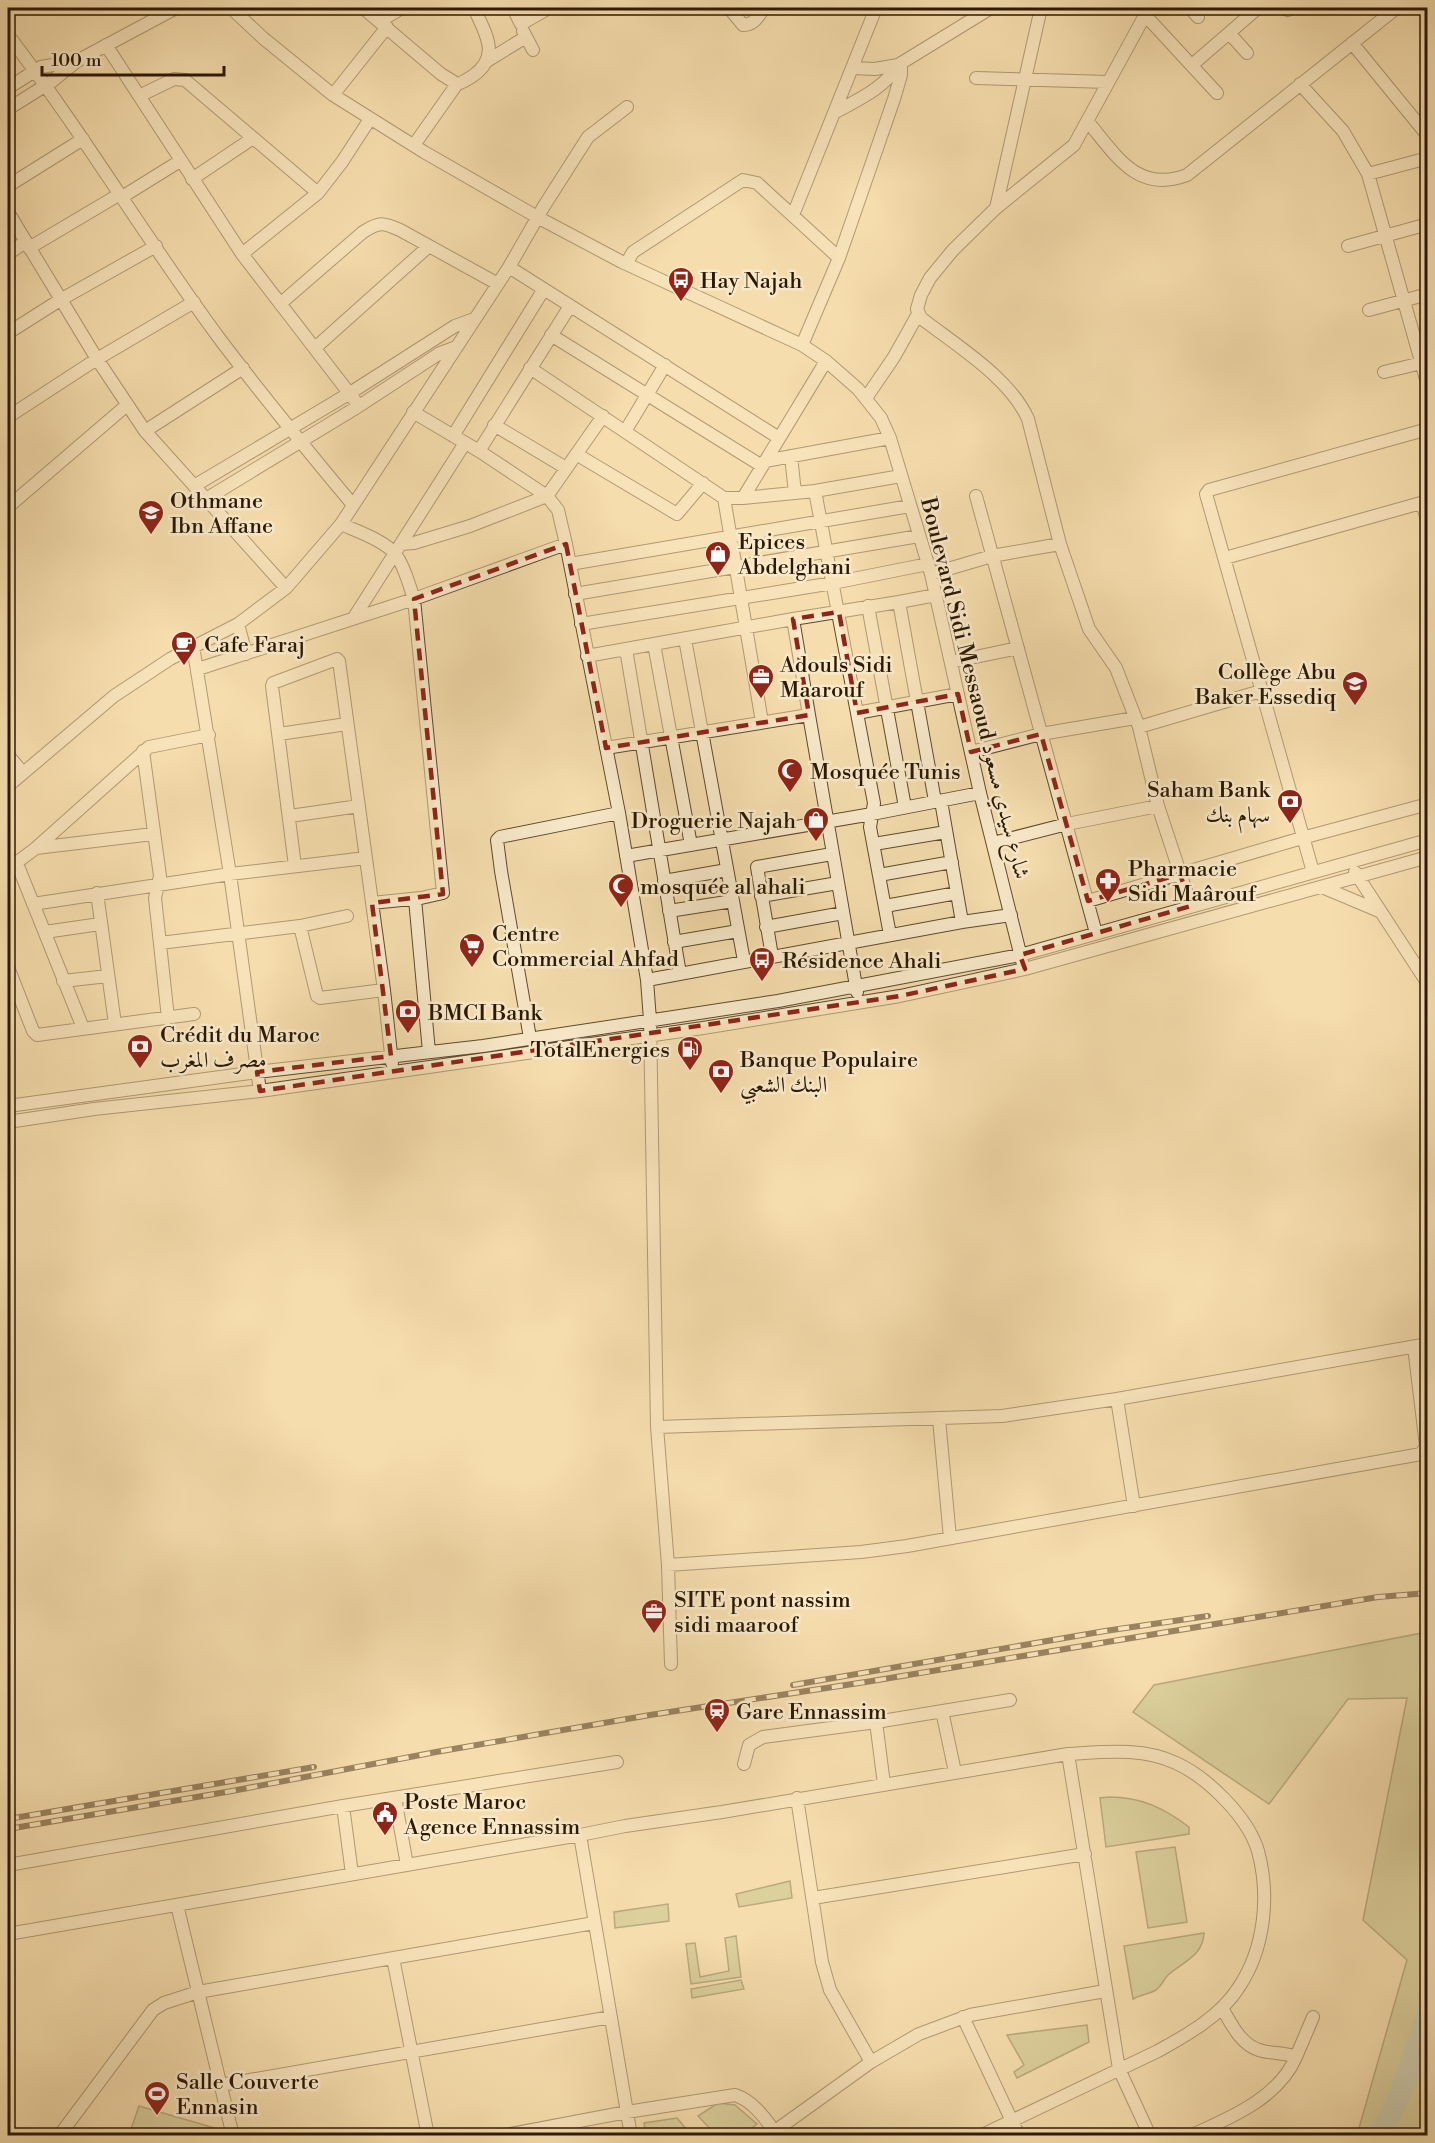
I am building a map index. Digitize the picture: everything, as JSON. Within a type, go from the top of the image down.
[{"type":"street","points":[[8,109],[46,85],[77,61],[176,8]]},
{"type":"street","name":"Boulevard Sidi Messaoud شارع سيدي مسعود","points":[[231,8],[263,38],[333,95],[370,119],[539,218],[626,264],[802,345],[845,376],[866,398],[881,418],[890,438],[929,569],[980,793],[1025,969]]},
{"type":"street","points":[[363,8],[441,74],[457,84]]},
{"type":"street","points":[[333,95],[384,24],[402,8]]},
{"type":"street","points":[[414,146],[457,84],[464,82],[482,69],[487,61],[490,46],[474,8]]},
{"type":"street","points":[[513,8],[533,50]]},
{"type":"street","points":[[520,24],[549,8]]},
{"type":"street","points":[[729,8],[742,25],[750,25],[764,8]]},
{"type":"street","points":[[793,215],[876,8]]},
{"type":"street","points":[[834,113],[880,87],[900,64],[991,8]]},
{"type":"street","points":[[996,208],[1041,8]]},
{"type":"street","points":[[1192,65],[1258,8]]},
{"type":"street","points":[[1286,8],[1288,10],[1292,8]]},
{"type":"street","points":[[1191,906],[1158,806],[1137,722],[1116,668],[1089,629],[1060,544],[1028,419],[1022,405],[1005,384],[918,314],[916,309],[930,278],[953,250],[996,208],[1068,152],[1079,138],[1145,9],[1217,93]]},
{"type":"street","points":[[1088,122],[1129,170],[1148,178],[1175,180],[1187,175],[1394,10]]},
{"type":"street","points":[[1229,33],[1247,53]]},
{"type":"street","points":[[8,35],[46,85],[194,302],[290,429],[353,505]]},
{"type":"street","points":[[487,61],[526,37]]},
{"type":"street","points":[[1352,43],[1428,136]]},
{"type":"street","points":[[106,45],[242,254],[359,406]]},
{"type":"street","points":[[8,88],[41,68],[77,61]]},
{"type":"street","points":[[852,68],[875,69],[900,64]]},
{"type":"street","points":[[802,345],[839,258],[894,99],[900,64]]},
{"type":"street","points":[[975,78],[1108,82]]},
{"type":"street","points":[[139,96],[174,79],[185,80],[318,193]]},
{"type":"street","points":[[1300,84],[1343,131],[1368,174],[1424,362],[1428,386]]},
{"type":"street","points":[[8,786],[114,696],[193,646],[238,624],[286,588],[341,524],[509,267],[588,137],[627,107]]},
{"type":"street","points":[[242,254],[318,193],[342,162],[370,119]]},
{"type":"street","points":[[192,179],[253,138]]},
{"type":"street","points":[[8,186],[83,139]]},
{"type":"street","points":[[1368,174],[1428,158]]},
{"type":"street","points":[[8,254],[121,195],[180,161]]},
{"type":"street","points":[[626,264],[633,252],[743,180],[757,183],[839,258]]},
{"type":"street","points":[[8,212],[60,300],[145,431],[286,588]]},
{"type":"street","points":[[280,304],[363,232],[378,224],[389,225],[498,284]]},
{"type":"street","points":[[1348,246],[1428,224]]},
{"type":"street","points":[[8,333],[60,300],[156,246]]},
{"type":"street","points":[[315,348],[429,246]]},
{"type":"street","points":[[509,267],[779,438]]},
{"type":"street","points":[[453,436],[544,289]]},
{"type":"street","points":[[1369,310],[1428,294]]},
{"type":"street","points":[[8,417],[97,359],[194,302]]},
{"type":"street","points":[[478,451],[570,306]]},
{"type":"street","points":[[866,398],[894,357],[918,314]]},
{"type":"street","points":[[194,486],[350,393],[454,326],[474,319]]},
{"type":"street","points":[[551,335],[764,463],[890,438]]},
{"type":"street","points":[[206,499],[359,406],[440,353],[456,347]]},
{"type":"street","points":[[743,498],[826,361]]},
{"type":"street","points":[[1384,372],[1424,362]]},
{"type":"street","points":[[626,430],[665,365]]},
{"type":"street","points":[[145,431],[243,368]]},
{"type":"street","points":[[530,368],[626,430],[724,498],[815,491],[901,476]]},
{"type":"street","points":[[8,507],[127,405]]},
{"type":"street","points":[[413,412],[547,496],[558,510],[566,544],[619,813],[647,980],[650,1020],[657,1427],[668,1564],[671,1664]]},
{"type":"street","points":[[341,524],[388,547],[398,549],[470,526],[547,496],[603,416]]},
{"type":"street","points":[[494,425],[566,468]]},
{"type":"street","points":[[1313,872],[1206,494],[1209,490],[1428,429]]},
{"type":"street","points":[[354,619],[465,443]]},
{"type":"street","points":[[576,453],[677,514],[703,483]]},
{"type":"street","points":[[791,456],[795,493]]},
{"type":"street","points":[[815,491],[874,803],[870,827],[890,935]]},
{"type":"street","points":[[976,496],[1096,933]]},
{"type":"street","points":[[724,498],[762,722]]},
{"type":"street","points":[[1225,558],[1425,502],[1428,523]]},
{"type":"street","points":[[570,564],[910,506]]},
{"type":"street","points":[[575,594],[919,536]]},
{"type":"street","points":[[198,669],[414,599],[566,544]]},
{"type":"street","points":[[581,624],[929,569],[1060,544]]},
{"type":"street","points":[[372,903],[415,899],[442,893],[414,599],[400,562],[398,549]]},
{"type":"street","points":[[587,656],[936,595]]},
{"type":"street","points":[[899,602],[916,702],[946,831],[962,922]]},
{"type":"street","points":[[868,606],[905,807]]},
{"type":"street","points":[[793,619],[859,1002]]},
{"type":"street","points":[[238,624],[246,654]]},
{"type":"street","points":[[686,639],[744,961]]},
{"type":"street","points":[[654,644],[691,845]]},
{"type":"street","points":[[193,646],[230,874],[260,1091]]},
{"type":"street","points":[[951,662],[1017,648]]},
{"type":"street","points":[[626,649],[680,974]]},
{"type":"street","points":[[295,866],[272,686],[273,683],[337,659],[384,990],[392,1072]]},
{"type":"street","points":[[971,752],[1041,734],[1137,722],[1261,691]]},
{"type":"street","points":[[857,713],[958,694]]},
{"type":"street","points":[[606,748],[809,715]]},
{"type":"street","points":[[279,734],[347,724]]},
{"type":"street","points":[[83,1028],[33,904],[12,865],[36,848],[142,751],[153,745],[208,735]]},
{"type":"street","points":[[142,751],[160,876],[154,898],[168,1018]]},
{"type":"street","points":[[8,755],[23,773]]},
{"type":"street","points":[[626,856],[980,793]]},
{"type":"street","points":[[1088,901],[1302,838],[1428,804]]},
{"type":"street","points":[[290,816],[359,806]]},
{"type":"street","points":[[993,843],[1067,824],[1158,806]]},
{"type":"street","points":[[530,1038],[497,840],[500,837],[619,813]]},
{"type":"street","points":[[874,844],[946,831]]},
{"type":"street","points":[[36,848],[153,834]]},
{"type":"street","points":[[8,1106],[257,1072],[429,1052],[778,1001],[1020,955],[1428,840]]},
{"type":"street","points":[[772,956],[756,869],[759,866],[832,854]]},
{"type":"street","points":[[8,1122],[94,1109],[260,1091],[900,996],[1025,969],[1428,857]]},
{"type":"street","points":[[33,904],[230,874],[366,858]]},
{"type":"street","points":[[879,875],[952,862]]},
{"type":"street","points":[[1348,862],[1379,911],[1422,965],[1428,984]]},
{"type":"street","points":[[664,880],[727,870]]},
{"type":"street","points":[[761,896],[838,883]]},
{"type":"street","points":[[1322,887],[1379,911]]},
{"type":"street","points":[[97,894],[115,1024]]},
{"type":"street","points":[[885,906],[957,894]]},
{"type":"street","points":[[415,899],[429,1052]]},
{"type":"street","points":[[669,911],[733,901]]},
{"type":"street","points":[[766,927],[843,913]]},
{"type":"street","points":[[647,980],[1011,915]]},
{"type":"street","points":[[160,943],[300,926],[347,916]]},
{"type":"street","points":[[45,932],[100,924]]},
{"type":"street","points":[[300,926],[317,996],[320,998],[384,990]]},
{"type":"street","points":[[674,942],[738,931]]},
{"type":"street","points":[[8,967],[34,1034],[194,1014]]},
{"type":"street","points":[[63,981],[108,976]]},
{"type":"street","points":[[657,1427],[1002,1416],[1117,1400],[1428,1344]]},
{"type":"street","points":[[668,1564],[861,1552],[1421,1454],[1426,1446],[1414,1347]]},
{"type":"street","points":[[1117,1400],[1134,1506]]},
{"type":"street","points":[[939,1419],[950,1538]]},
{"type":"street","points":[[744,1764],[749,1746],[763,1737],[876,1722],[1010,1700]]},
{"type":"street","points":[[942,1711],[955,1773]]},
{"type":"street","points":[[876,1722],[884,1784]]},
{"type":"street","points":[[8,1934],[625,1826],[1068,1754],[1117,1751],[1148,1754],[1176,1763],[1203,1780],[1226,1800],[1246,1826],[1257,1849],[1263,1876],[1265,1904],[1260,1936],[1251,1964],[1239,1988],[1222,2008],[1181,2038],[980,2136]]},
{"type":"street","points":[[1068,1754],[1119,2069],[1150,2136]]},
{"type":"street","points":[[8,1865],[343,1806],[617,1762]]},
{"type":"street","points":[[394,1798],[407,1865]]},
{"type":"street","points":[[797,1798],[822,1962],[830,1990],[871,2062]]},
{"type":"street","points":[[343,1806],[352,1874]]},
{"type":"street","points":[[580,1835],[631,2136]]},
{"type":"street","points":[[813,1898],[1085,1854]]},
{"type":"street","points":[[177,1905],[233,2136]]},
{"type":"street","points":[[59,2136],[153,2010],[164,2003],[198,1992],[594,1923]]},
{"type":"street","points":[[393,1958],[428,2136]]},
{"type":"street","points":[[500,2136],[627,2112],[735,2095],[751,2103],[776,2133],[871,2062],[919,2034],[963,2017],[1105,1991]]},
{"type":"street","points":[[1222,2008],[1238,2034],[1248,2045],[1259,2051],[1296,2057]]},
{"type":"street","points":[[1190,2136],[1242,2112],[1264,2096],[1288,2072],[1313,2016]]},
{"type":"street","points":[[221,2085],[611,2017]]},
{"type":"street","points":[[963,2017],[1019,2136]]},
{"type":"highlighted area","points":[[566,544],[606,748],[809,715],[793,619],[839,612],[857,713],[958,694],[971,752],[1041,734],[1088,901],[1180,874],[1191,906],[1020,955],[1025,969],[900,996],[260,1091],[257,1072],[391,1056],[372,903],[443,894],[414,599]]},
{"type":"green space","points":[[1427,1632],[1427,2135],[1357,2135],[1407,1960],[1363,1920],[1407,1698],[1348,1699],[1269,1804],[1133,1712],[1154,1685]]},
{"type":"green space","points":[[1100,1798],[1142,1801],[1161,1809],[1189,1827],[1189,1834],[1106,1847]]},
{"type":"green space","points":[[1175,1847],[1187,1922],[1148,1928],[1136,1852]]},
{"type":"green space","points":[[790,1881],[792,1898],[739,1907],[736,1894]]},
{"type":"green space","points":[[668,1904],[669,1921],[615,1928],[614,1912]]},
{"type":"green space","points":[[1204,1933],[1203,1941],[1196,1953],[1168,1975],[1160,1987],[1133,1999],[1124,1946]]},
{"type":"green space","points":[[736,1936],[741,1977],[691,1984],[686,1944],[695,1943],[700,1977],[729,1971],[725,1938]]},
{"type":"green space","points":[[741,1980],[744,1989],[692,1998],[691,1989]]},
{"type":"green space","points":[[1087,2025],[1089,2042],[1017,2078],[1014,2072],[1024,2065],[1007,2035]]},
{"type":"green space","points":[[718,2103],[735,2105],[757,2124],[743,2135],[716,2135],[698,2116]]},
{"type":"green space","name":"Salle Couverte Ennasin","points":[[139,2106],[218,2129],[216,2135],[129,2135]]},
{"type":"green space","points":[[677,2118],[691,2135],[646,2135],[644,2123]]},
{"type":"waterway","points":[[1378,2136],[1394,2108],[1428,2012]]},
{"type":"railway","points":[[8,1829],[650,1715],[872,1681],[1378,1597],[1428,1593]]},
{"type":"railway","points":[[793,1685],[1105,1631],[1208,1616]]},
{"type":"railway","points":[[8,1819],[314,1767]]},
{"type":"place","name":"Hay Najah","points":[[681,303]]},
{"type":"place","name":"Othmane Ibn Affane","points":[[151,536]]},
{"type":"place","name":"Epices Abdelghani","points":[[718,577]]},
{"type":"place","name":"Cafe Faraj","points":[[184,667]]},
{"type":"place","name":"Adouls Sidi Maarouf","points":[[761,700]]},
{"type":"place","name":"Collège Abu Baker Essediq","points":[[1355,707]]},
{"type":"place","name":"Mosquée Tunis","points":[[790,794]]},
{"type":"place","name":"Saham Bank سهام بنك","points":[[1290,825]]},
{"type":"place","name":"Droguerie Najah","points":[[816,843]]},
{"type":"place","name":"Pharmacie Sidi Maârouf","points":[[1108,904]]},
{"type":"place","name":"mosquée al ahali","points":[[621,909]]},
{"type":"place","name":"Centre Commercial Ahfad","points":[[472,969]]},
{"type":"place","name":"Résidence Ahali","points":[[762,983]]},
{"type":"place","name":"BMCI Bank","points":[[408,1035]]},
{"type":"place","name":"Crédit du Maroc مصرف المغرب","points":[[140,1070]]},
{"type":"place","name":"TotalEnergies","points":[[690,1072]]},
{"type":"place","name":"Banque Populaire البنك الشعبي","points":[[721,1095]]},
{"type":"place","name":"SITE pont nassim sidi maaroof","points":[[654,1635]]},
{"type":"place","name":"Gare Ennassim","points":[[717,1734]]},
{"type":"place","name":"Poste Maroc Agence Ennassim","points":[[385,1837]]},
{"type":"place","name":"Salle Couverte Ennasin","points":[[157,2117]]}]
